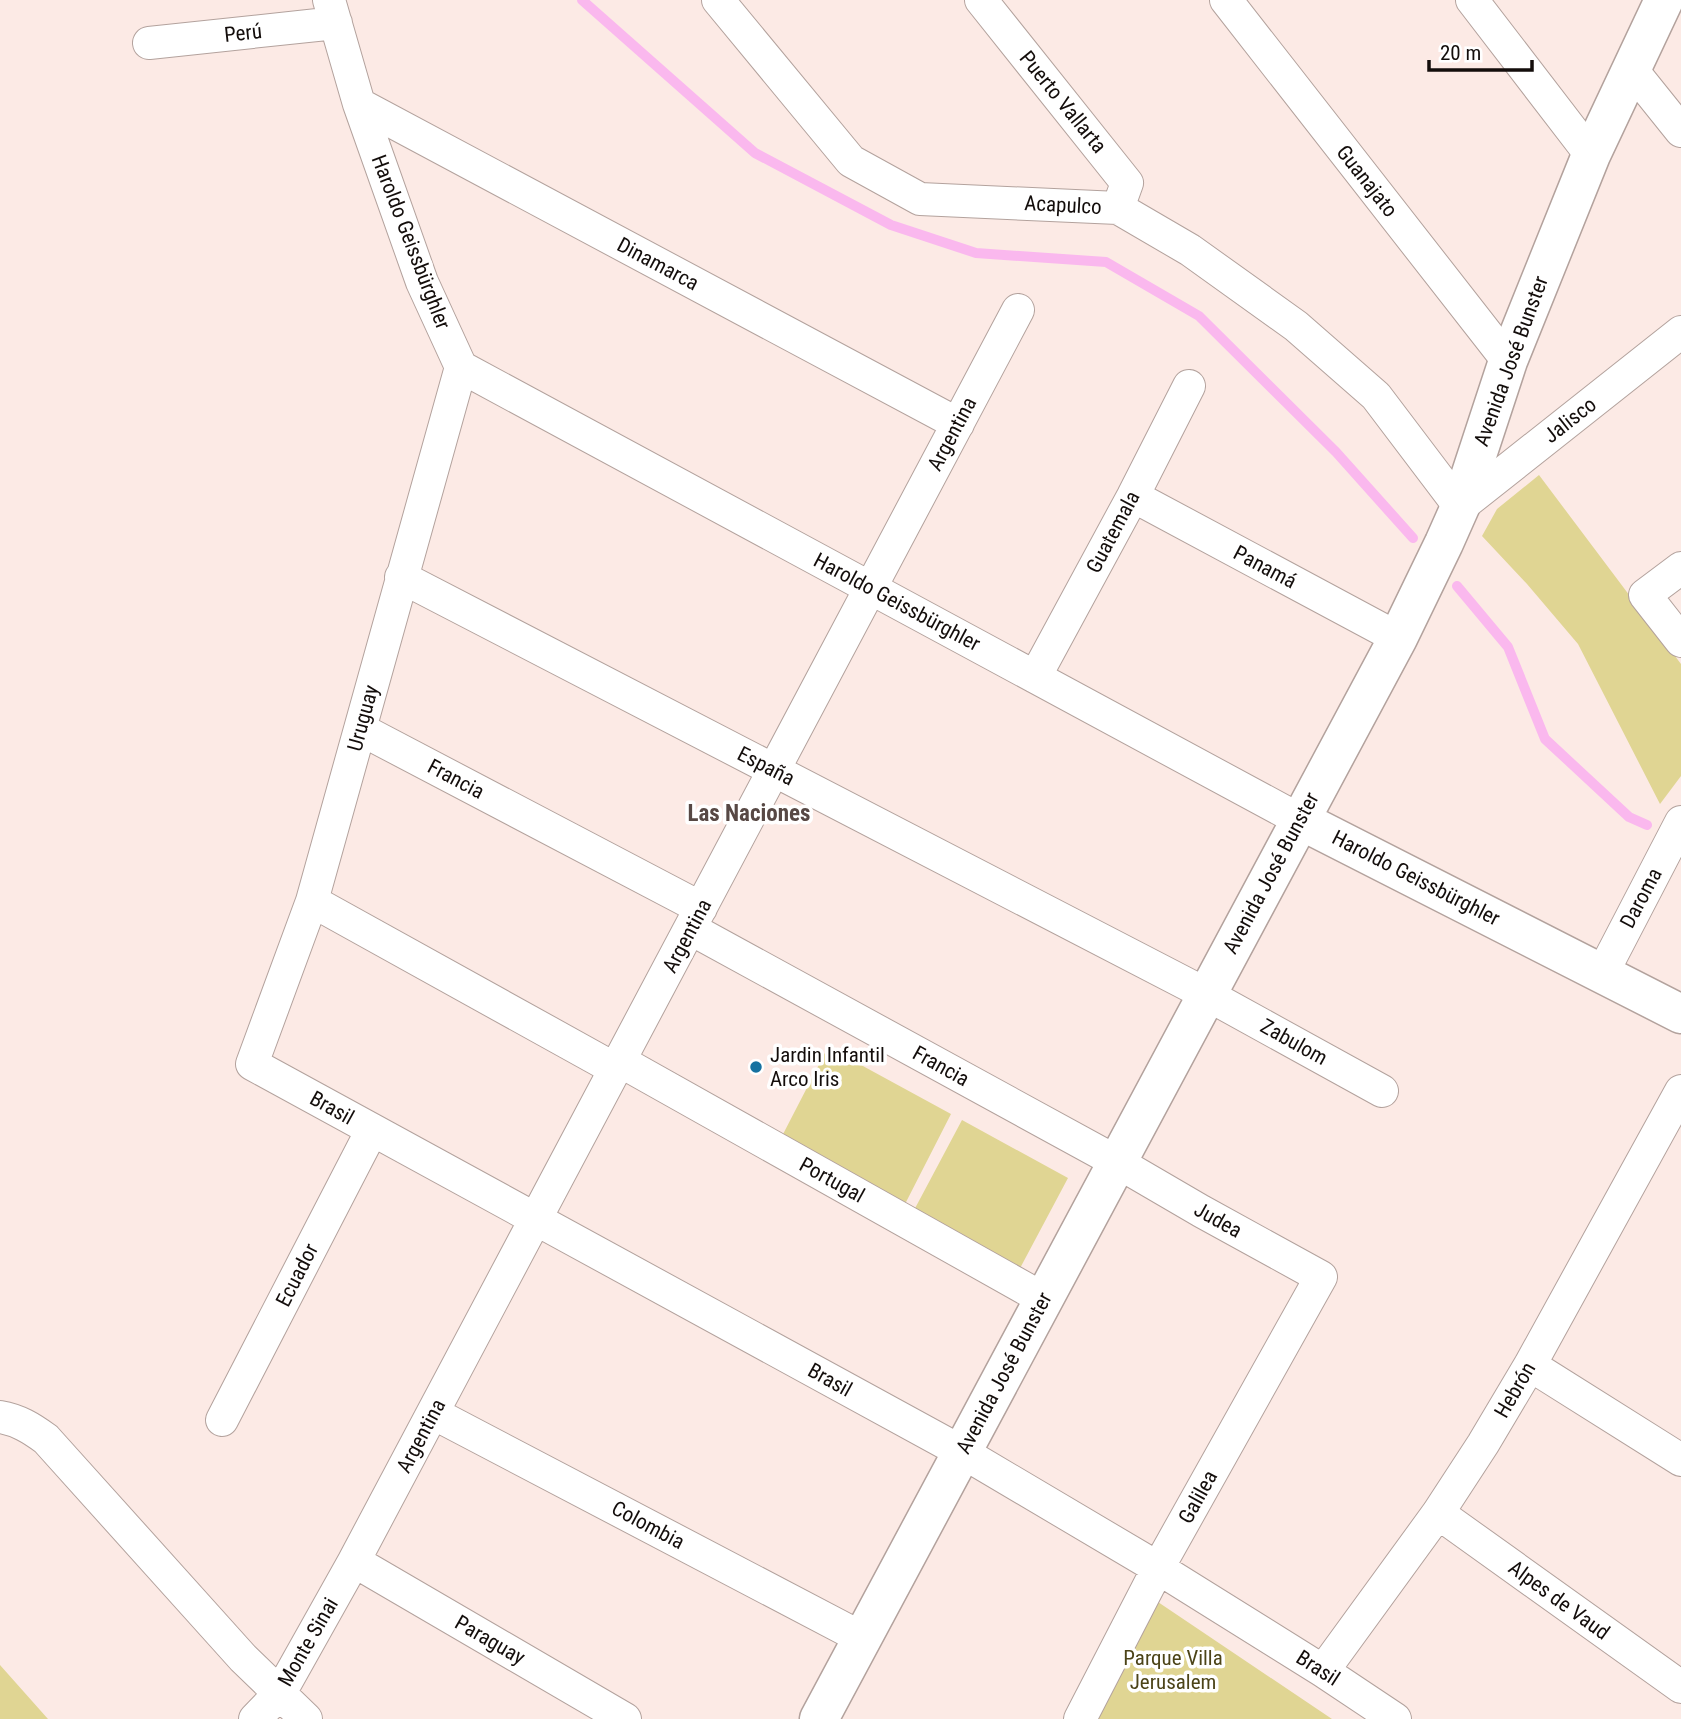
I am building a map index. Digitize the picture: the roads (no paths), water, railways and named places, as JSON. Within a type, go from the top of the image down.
[{"type":"street","name":"Acapulco","points":[[718,0],[851,161],[920,199],[1118,208],[1190,250],[1286,318],[1376,396],[1460,507]]},
{"type":"street","name":"Puerto Vallarta","points":[[981,0],[1128,183],[1118,208]]},
{"type":"street","name":"Guanajato","points":[[1226,0],[1508,361]]},
{"type":"street","points":[[1472,0],[1591,155]]},
{"type":"street","name":"Avenida José Bunster","points":[[819,1719],[1398,638],[1460,507],[1508,361],[1591,155],[1664,0]]},
{"type":"street","name":"Perú","points":[[149,43],[333,11]]},
{"type":"street","name":"Haroldo Geissbürghler","points":[[333,11],[359,104],[422,282],[461,367],[1300,820],[1681,1014]]},
{"type":"street","points":[[1632,71],[1681,131]]},
{"type":"street","name":"Dinamarca","points":[[359,104],[958,424]]},
{"type":"street","name":"Argentina","points":[[354,1561],[1018,310]]},
{"type":"street","name":"Jalisco","points":[[1460,507],[1681,332]]},
{"type":"street","name":"Uruguay","points":[[251,1064],[312,901],[461,367]]},
{"type":"street","name":"Guatemala","points":[[1035,677],[1189,386]]},
{"type":"street","name":"Panamá","points":[[1133,496],[1398,638]]},
{"type":"street","points":[[1681,568],[1646,595],[1681,641]]},
{"type":"street","name":"España","points":[[401,577],[1206,993]]},
{"type":"street","name":"Francia","points":[[360,729],[696,918],[1117,1162]]},
{"type":"street","name":"Daroma","points":[[1602,974],[1681,822]]},
{"type":"street","name":"Portugal","points":[[312,901],[1044,1299]]},
{"type":"street","name":"Zabulom","points":[[1206,993],[1382,1091]]},
{"type":"street","name":"Brasil","points":[[251,1064],[962,1452],[1158,1568],[1395,1719]]},
{"type":"street","name":"Hebrón","points":[[1323,1671],[1438,1513],[1483,1444],[1530,1365],[1681,1091]]},
{"type":"street","name":"Ecuador","points":[[222,1420],[372,1130]]},
{"type":"street","name":"Judea","points":[[1117,1162],[1321,1277]]},
{"type":"street","name":"Galilea","points":[[1080,1719],[1158,1568],[1321,1277]]},
{"type":"street","points":[[1530,1365],[1676,1447]]},
{"type":"street","name":"Colombia","points":[[433,1413],[862,1638]]},
{"type":"street","points":[[0,1418],[28,1426],[46,1439],[243,1658],[306,1719]]},
{"type":"street","name":"Alpes de Vaud","points":[[1438,1513],[1681,1687]]},
{"type":"street","name":"Monte Sinai","points":[[255,1719],[280,1693],[354,1561]]},
{"type":"street","name":"Paraguay","points":[[354,1561],[625,1719]]},
{"type":"waterway","points":[[582,0],[755,153],[891,225],[976,253],[1106,262],[1199,316],[1336,452],[1413,538]]},
{"type":"waterway","points":[[1457,586],[1508,647],[1545,739],[1629,817],[1647,825]]},
{"type":"place","name":"Jardin Infantil Arco Iris","points":[[756,1067]]},
{"type":"district","name":"Las Naciones","points":[[749,813]]},
{"type":"park label","name":"Parque Villa Jerusalem","points":[[1173,1670]]}]
